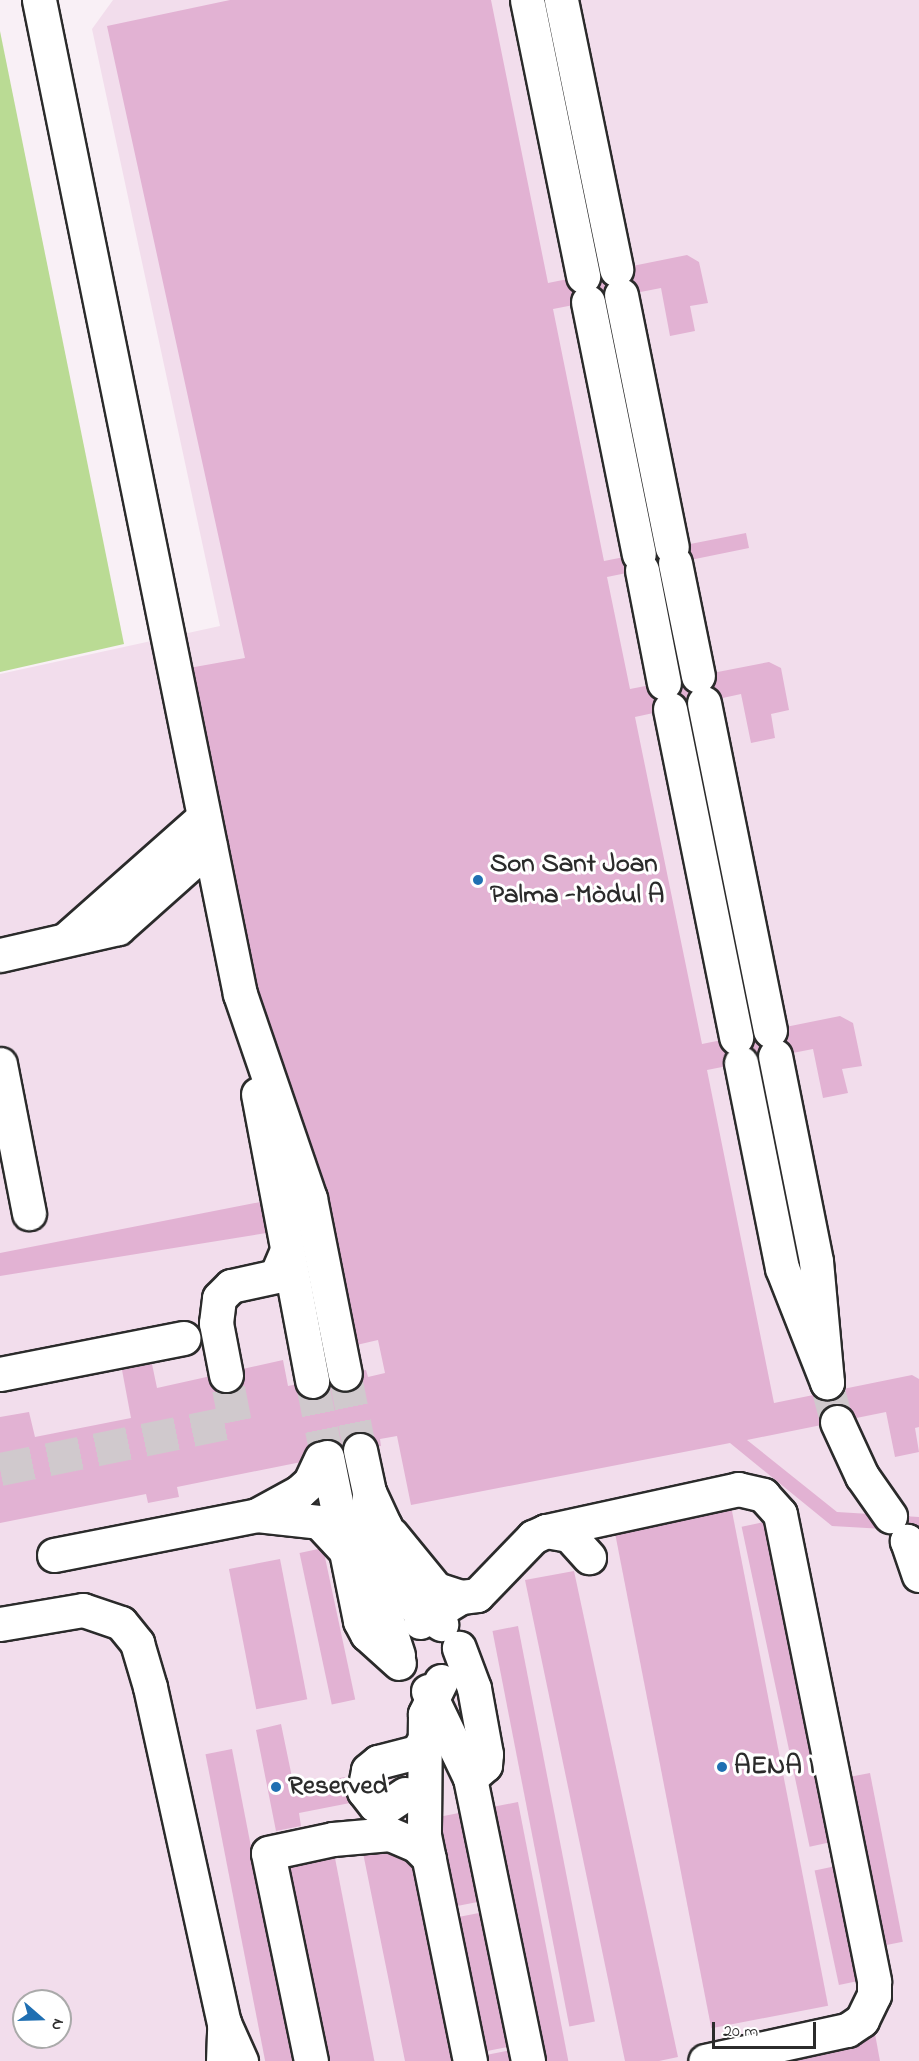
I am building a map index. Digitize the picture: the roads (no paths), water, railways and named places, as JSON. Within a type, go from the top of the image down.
[{"type":"street","points":[[39,0],[240,994],[312,1381]]},
{"type":"street","points":[[527,0],[782,1268],[862,1476],[904,1535],[919,1575]]},
{"type":"street","points":[[561,0],[816,1260],[831,1398]]},
{"type":"street","points":[[0,955],[118,928],[207,831]]},
{"type":"street","points":[[62,942],[207,831]]},
{"type":"street","points":[[240,994],[306,1183],[345,1374]]},
{"type":"street","points":[[0,1064],[29,1213]]},
{"type":"street","points":[[226,1375],[216,1323],[219,1298],[231,1286],[276,1276],[286,1250]]},
{"type":"street","points":[[0,1374],[184,1338]]},
{"type":"street","points":[[360,1450],[369,1492],[385,1526],[404,1599],[438,1628],[474,1688],[486,1754],[485,1765],[470,1778]]},
{"type":"street","points":[[54,1555],[257,1515],[299,1492],[310,1482],[324,1458],[360,1621],[367,1634],[416,1675]]},
{"type":"street","points":[[385,1526],[426,1580],[436,1589],[461,1598],[477,1595],[489,1586],[533,1537],[546,1531],[738,1489],[763,1495],[780,1514],[874,1982],[874,1995],[862,2020],[847,2030],[705,2061]]},
{"type":"street","points":[[369,1492],[368,1532],[384,1612],[470,1778],[528,2061]]},
{"type":"street","points":[[257,1515],[319,1522],[346,1552]]},
{"type":"street","points":[[546,1531],[569,1535],[589,1557]]},
{"type":"street","points":[[461,1598],[438,1628],[404,1635],[416,1675],[415,1749],[424,1835],[470,2061]]},
{"type":"street","points":[[0,1624],[83,1610],[121,1623],[136,1643],[150,1687],[224,2023],[241,2061]]},
{"type":"street","points":[[416,1675],[455,1667],[438,1628]]},
{"type":"street","points":[[390,1834],[400,1824],[415,1749]]},
{"type":"street","points":[[311,2061],[268,1853],[333,1839],[390,1834],[416,1845],[429,1858]]},
{"type":"street","points":[[224,2023],[224,2061]]},
{"type":"tunnel","points":[[345,1374],[360,1450]]},
{"type":"tunnel","points":[[0,1469],[235,1421],[226,1375]]},
{"type":"tunnel","points":[[312,1381],[327,1457]]},
{"type":"tunnel","points":[[829,1392],[837,1422]]},
{"type":"place","name":"Son Sant Joan Palma -Mòdul A","points":[[478,880]]},
{"type":"place","name":"AENA I","points":[[722,1767]]},
{"type":"place","name":"Reserved","points":[[276,1787]]}]
